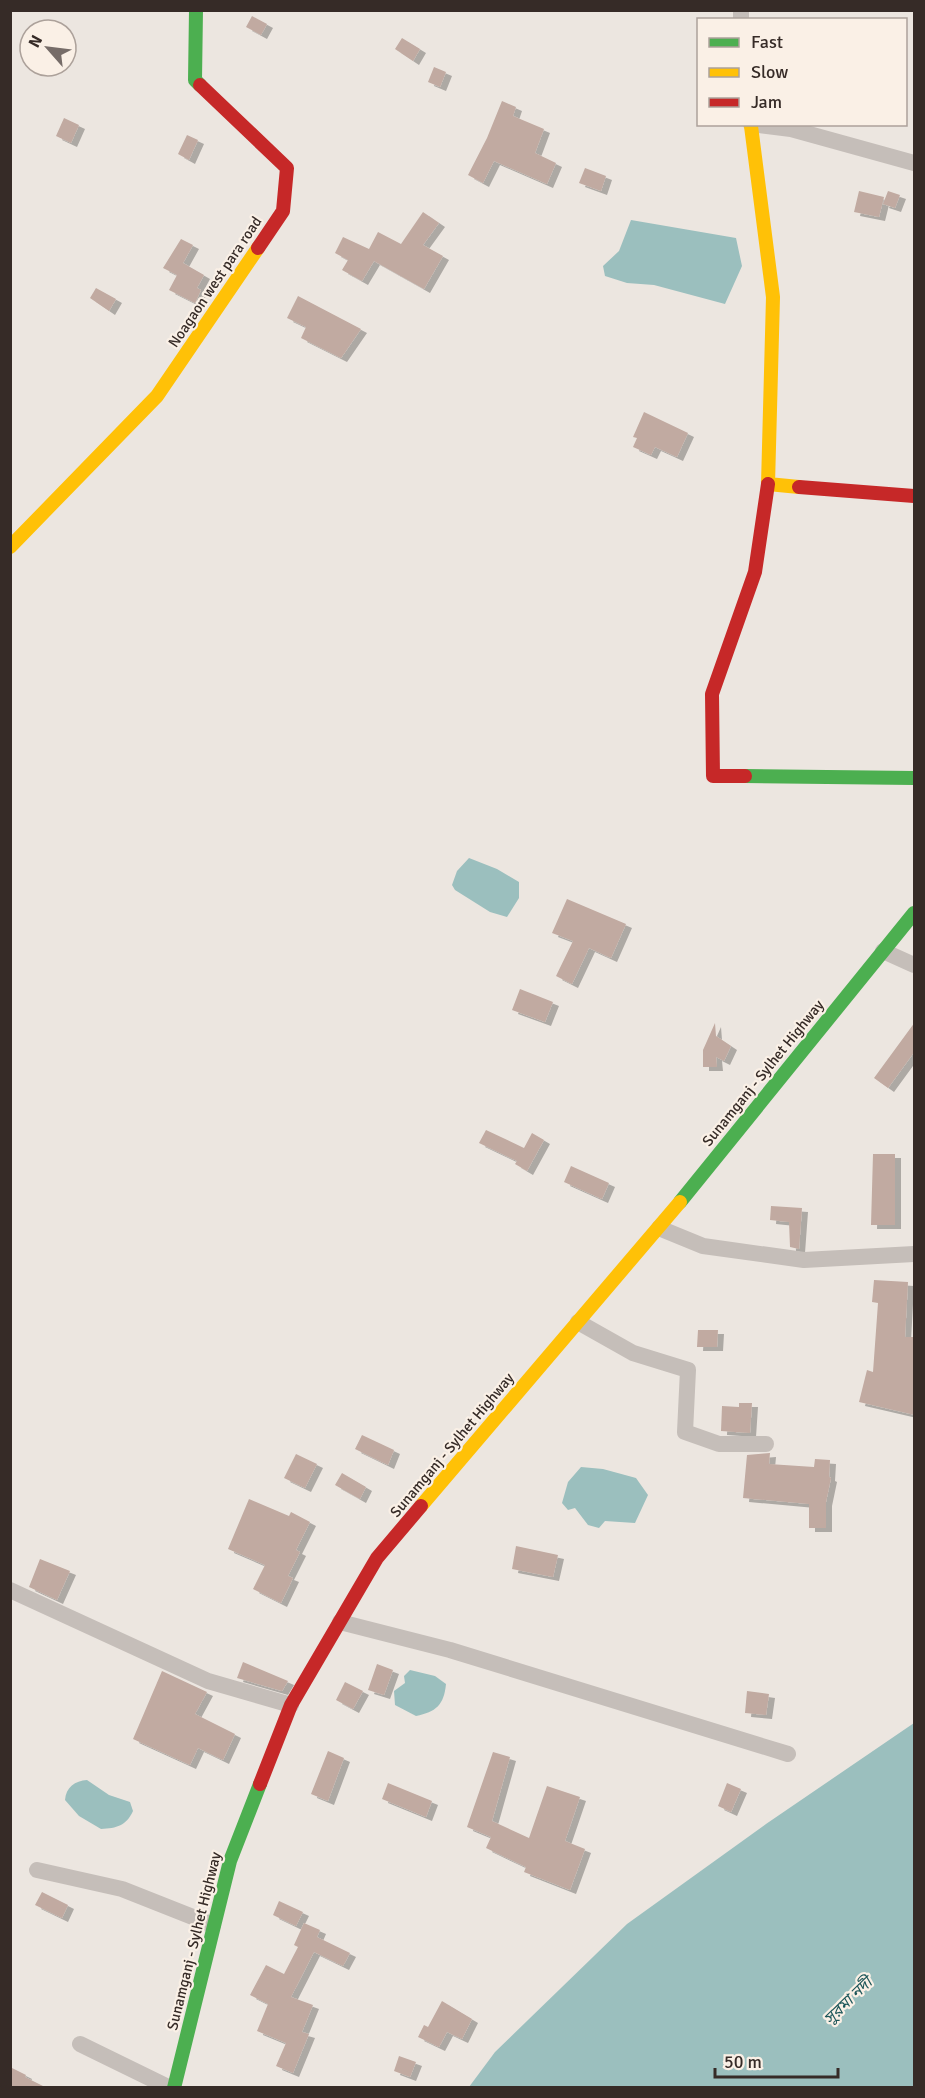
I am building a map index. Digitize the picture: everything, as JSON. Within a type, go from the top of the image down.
[{"type":"street","name":"Noagaon west para road","points":[[10,547],[157,396],[284,211],[287,168],[195,80],[196,10]]},
{"type":"street","points":[[751,126],[773,297],[768,484],[754,572],[712,694],[713,776],[915,778]]},
{"type":"street","points":[[761,126],[790,129],[915,163]]},
{"type":"street","points":[[768,484],[915,496]]},
{"type":"street","name":"Sunamganj - Sylhet Highway","points":[[172,2088],[230,1862],[291,1705],[377,1558],[659,1228],[915,913]]},
{"type":"street","points":[[884,951],[915,965]]},
{"type":"street","points":[[659,1228],[703,1246],[804,1260],[915,1254]]},
{"type":"street","points":[[578,1322],[633,1353],[688,1370],[685,1432],[718,1444],[766,1444]]},
{"type":"street","points":[[10,1590],[208,1681],[291,1705]]},
{"type":"street","points":[[340,1622],[472,1656],[788,1754]]},
{"type":"street","points":[[37,1870],[122,1889],[213,1925]]},
{"type":"street","points":[[80,2044],[172,2088]]},
{"type":"water","points":[[631,220],[736,238],[742,266],[725,304],[654,285],[627,283],[605,276],[603,266],[619,251]]},
{"type":"water","points":[[469,858],[497,869],[519,882],[519,898],[507,917],[490,912],[455,890],[452,885],[457,871]]},
{"type":"water","points":[[581,1467],[603,1469],[636,1478],[648,1495],[635,1523],[605,1521],[599,1528],[588,1525],[575,1508],[568,1510],[562,1503],[568,1482]]},
{"type":"water","points":[[410,1670],[435,1676],[446,1684],[441,1702],[434,1710],[416,1716],[395,1705],[394,1691],[405,1683],[404,1676]]},
{"type":"water","name":"সুরমা নদী","points":[[914,1723],[914,2087],[469,2087],[495,2052],[627,1924],[766,1824]]},
{"type":"water","points":[[87,1780],[109,1795],[130,1802],[133,1811],[124,1823],[116,1827],[101,1829],[79,1816],[65,1800],[72,1786]]},
{"type":"building","points":[[252,16],[267,24],[261,35],[246,27]]},
{"type":"building","points":[[402,38],[420,49],[413,61],[395,49]]},
{"type":"building","points":[[434,67],[446,72],[440,87],[428,82]]},
{"type":"building","points":[[502,101],[516,107],[513,116],[544,129],[535,153],[556,163],[547,184],[494,161],[483,183],[468,175],[487,138]]},
{"type":"building","points":[[64,118],[79,125],[71,143],[56,136]]},
{"type":"building","points":[[187,135],[198,140],[189,160],[178,154]]},
{"type":"building","points":[[585,168],[606,176],[601,191],[579,183]]},
{"type":"building","points":[[859,191],[884,197],[879,217],[854,212]]},
{"type":"building","points":[[888,191],[900,195],[895,208],[883,204]]},
{"type":"building","points":[[423,212],[439,223],[423,245],[443,256],[424,289],[374,261],[362,281],[342,270],[348,260],[335,253],[343,237],[369,249],[378,232],[401,244]]},
{"type":"building","points":[[181,239],[193,245],[183,263],[204,275],[197,288],[201,290],[195,303],[169,290],[177,275],[163,268]]},
{"type":"building","points":[[96,288],[116,299],[109,311],[90,298]]},
{"type":"building","points":[[298,296],[361,329],[341,358],[301,338],[306,327],[287,318]]},
{"type":"building","points":[[644,412],[688,433],[677,457],[655,447],[651,455],[633,447],[637,438],[633,437]]},
{"type":"building","points":[[567,899],[626,924],[611,958],[589,948],[572,984],[556,976],[573,941],[552,933]]},
{"type":"building","points":[[520,989],[553,1002],[545,1022],[512,1010]]},
{"type":"building","points":[[915,1022],[915,1051],[888,1088],[874,1078]]},
{"type":"building","points":[[715,1023],[716,1036],[731,1046],[724,1061],[716,1057],[717,1067],[703,1067],[703,1050]]},
{"type":"building","points":[[486,1130],[524,1148],[532,1133],[544,1140],[527,1171],[515,1164],[517,1161],[479,1143]]},
{"type":"building","points":[[873,1154],[895,1154],[895,1225],[871,1225]]},
{"type":"building","points":[[571,1166],[609,1183],[602,1199],[564,1182]]},
{"type":"building","points":[[771,1206],[802,1208],[799,1249],[790,1247],[789,1222],[770,1220]]},
{"type":"building","points":[[874,1280],[908,1282],[905,1337],[915,1337],[915,1415],[859,1402],[867,1370],[873,1372],[878,1303],[872,1302]]},
{"type":"building","points":[[698,1330],[718,1330],[717,1347],[697,1347]]},
{"type":"building","points":[[739,1403],[752,1403],[750,1433],[721,1431],[722,1406],[739,1407]]},
{"type":"building","points":[[362,1435],[394,1450],[388,1465],[355,1449]]},
{"type":"building","points":[[770,1453],[769,1464],[814,1467],[815,1459],[830,1460],[829,1477],[831,1478],[826,1502],[826,1528],[809,1528],[809,1504],[743,1498],[747,1455]]},
{"type":"building","points":[[296,1454],[317,1464],[305,1488],[284,1478]]},
{"type":"building","points":[[342,1473],[366,1487],[360,1499],[335,1485]]},
{"type":"building","points":[[249,1499],[289,1516],[291,1512],[310,1522],[296,1550],[300,1552],[288,1576],[293,1578],[281,1603],[253,1589],[265,1565],[228,1549]]},
{"type":"building","points":[[516,1546],[558,1555],[553,1577],[512,1569]]},
{"type":"building","points":[[40,1559],[70,1571],[57,1600],[29,1587]]},
{"type":"building","points":[[243,1662],[288,1681],[282,1691],[237,1678]]},
{"type":"building","points":[[377,1664],[393,1670],[384,1695],[368,1690]]},
{"type":"building","points":[[162,1671],[207,1692],[195,1714],[235,1734],[223,1760],[198,1748],[190,1765],[133,1739]]},
{"type":"building","points":[[345,1682],[363,1691],[353,1709],[336,1700]]},
{"type":"building","points":[[747,1691],[769,1694],[766,1715],[745,1713]]},
{"type":"building","points":[[328,1751],[344,1758],[328,1801],[311,1794]]},
{"type":"building","points":[[493,1752],[510,1757],[492,1821],[529,1838],[547,1786],[580,1797],[565,1841],[585,1849],[570,1890],[524,1872],[526,1867],[486,1848],[491,1837],[467,1827]]},
{"type":"building","points":[[388,1783],[432,1801],[426,1817],[382,1799]]},
{"type":"building","points":[[727,1783],[741,1789],[731,1812],[718,1806]]},
{"type":"building","points":[[42,1892],[68,1905],[62,1918],[35,1905]]},
{"type":"building","points":[[279,1901],[303,1912],[296,1926],[273,1915]]},
{"type":"building","points":[[304,1923],[320,1930],[317,1937],[350,1953],[343,1966],[314,1952],[291,1997],[313,2005],[302,2032],[309,2034],[293,2073],[276,2066],[286,2043],[257,2031],[268,2004],[250,1995],[266,1965],[284,1974],[298,1947],[294,1945]]},
{"type":"building","points":[[442,2001],[472,2019],[462,2039],[447,2032],[439,2047],[418,2037],[424,2025],[428,2027]]},
{"type":"building","points":[[399,2056],[416,2062],[410,2077],[394,2071]]},
{"type":"building","points":[[10,2067],[26,2075],[25,2077],[47,2088],[10,2088]]},
{"type":"traffic: fast","points":[[196,10],[195,80],[200,85]]},
{"type":"traffic: fast","points":[[745,776],[914,778]]},
{"type":"traffic: fast","points":[[680,1202],[914,913]]},
{"type":"traffic: fast","points":[[174,2088],[230,1861],[260,1784]]},
{"type":"traffic: slow","points":[[751,126],[773,297],[768,484],[799,487]]},
{"type":"traffic: slow","points":[[10,547],[157,396],[258,248]]},
{"type":"traffic: slow","points":[[421,1506],[680,1202]]},
{"type":"traffic: jam","points":[[200,85],[287,168],[283,211],[258,248]]},
{"type":"traffic: jam","points":[[745,776],[713,776],[712,694],[755,572],[768,484]]},
{"type":"traffic: jam","points":[[799,487],[914,496]]},
{"type":"traffic: jam","points":[[260,1784],[291,1705],[377,1558],[421,1506]]}]
